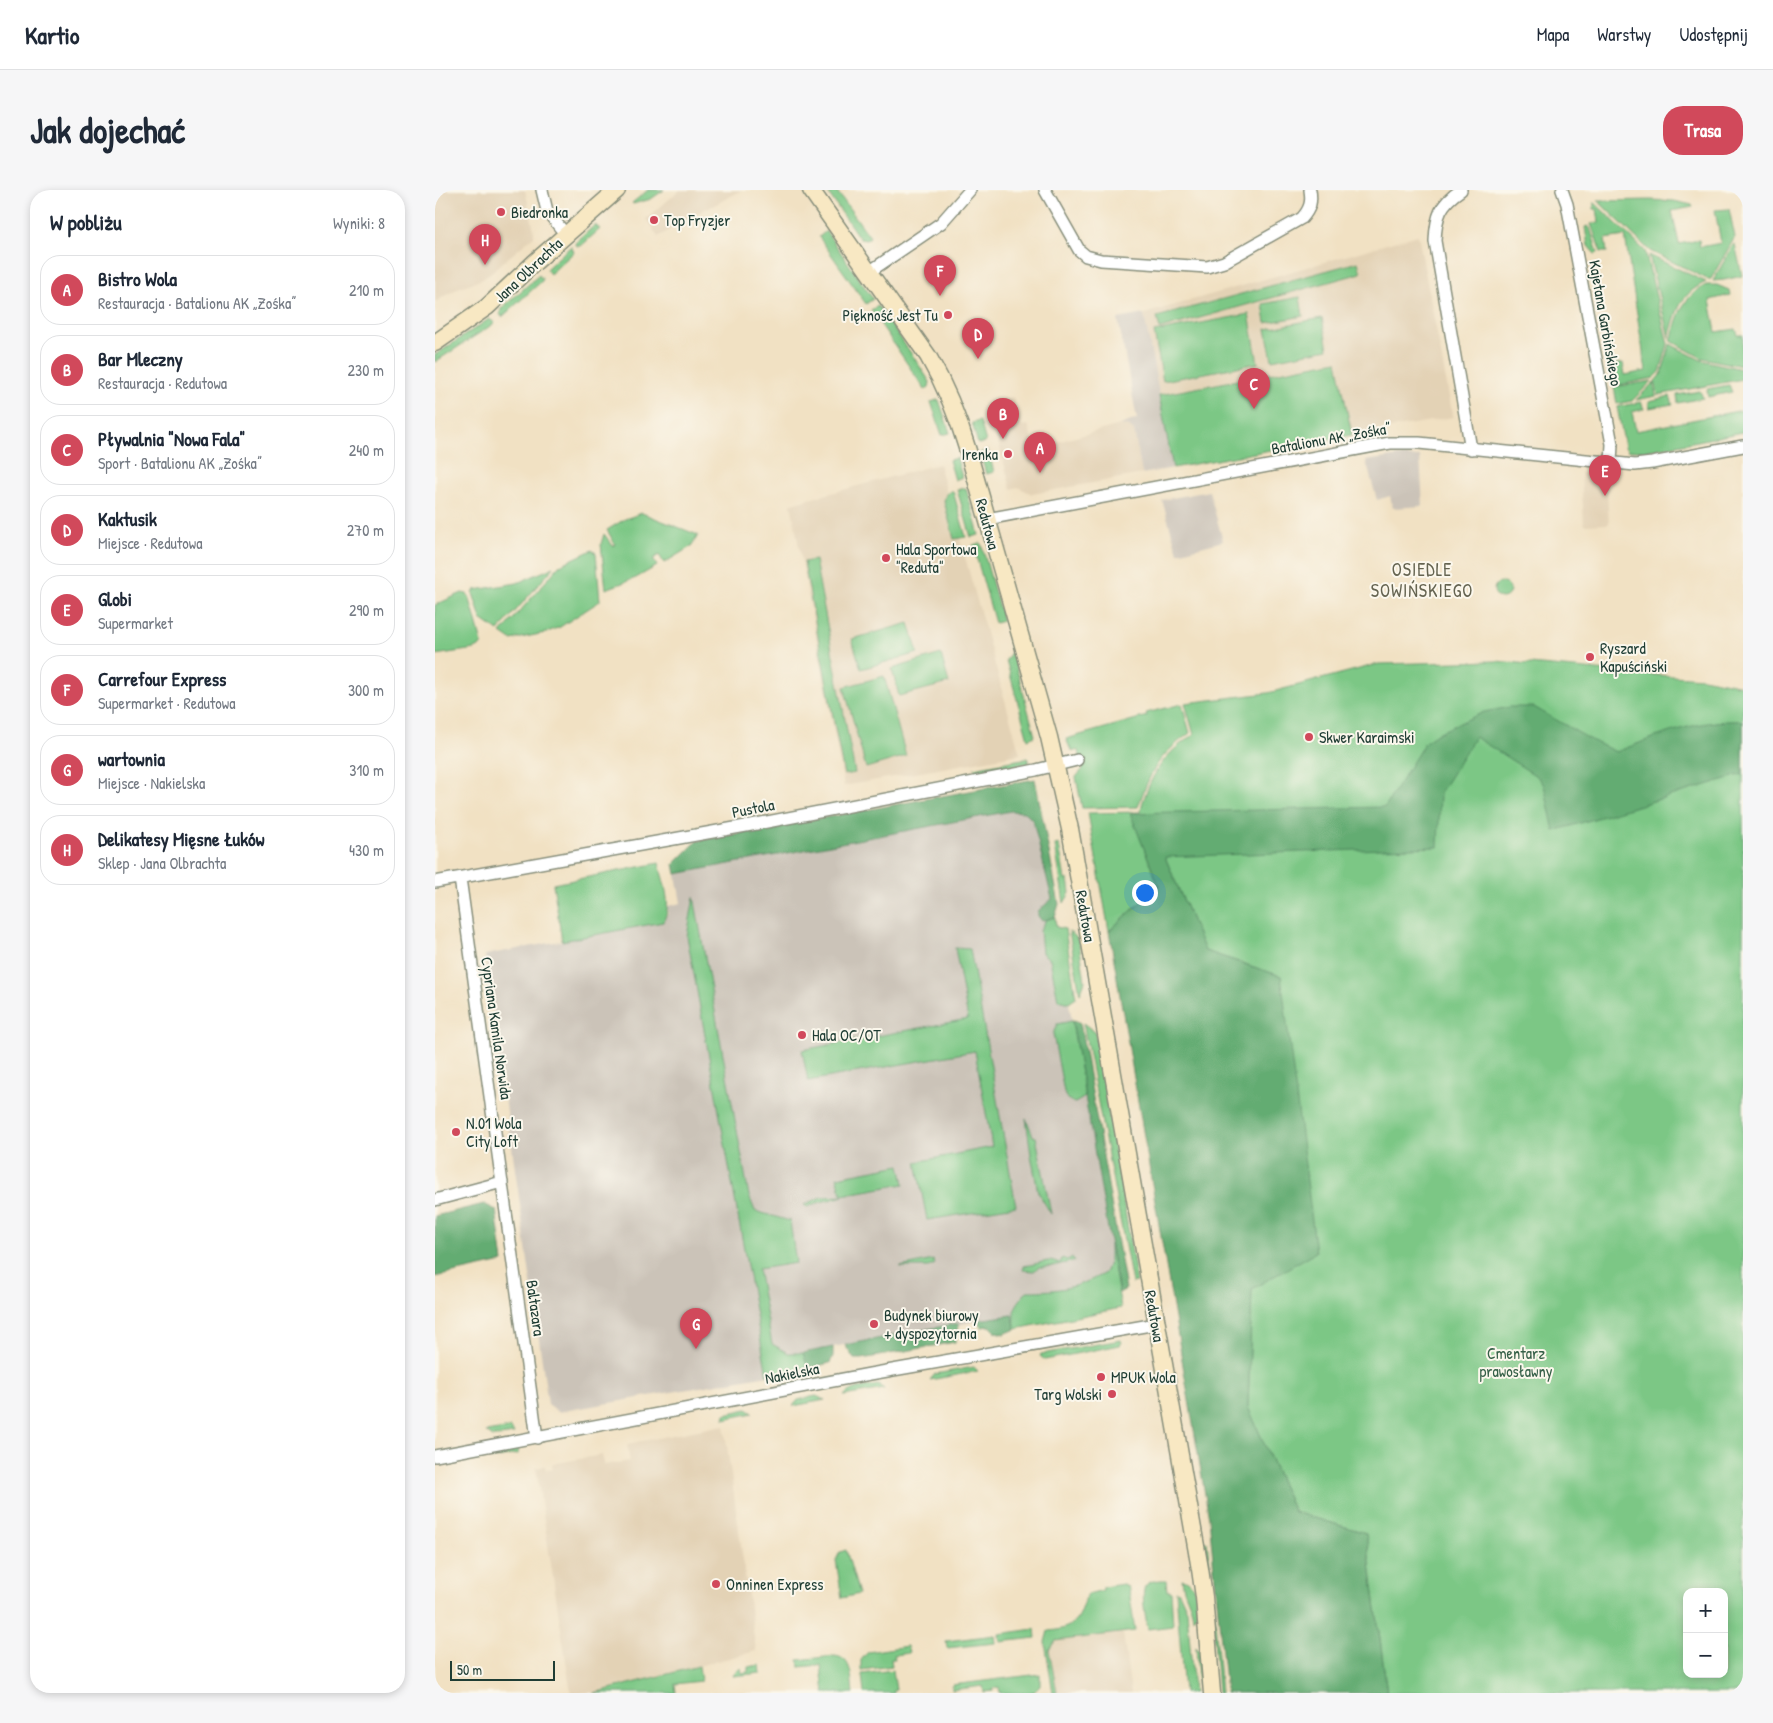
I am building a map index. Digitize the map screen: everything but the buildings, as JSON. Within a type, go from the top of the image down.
[{"type":"street","points":[[542,190],[547,210],[566,235]]},
{"type":"street","name":"Jana Olbrachta","points":[[435,343],[487,307],[617,190]]},
{"type":"street","name":"Redutowa","points":[[811,190],[928,356],[944,384],[957,416],[1056,765],[1070,829],[1096,971],[1204,1597],[1212,1693]]},
{"type":"street","points":[[869,272],[941,223],[970,190]]},
{"type":"street","points":[[1045,190],[1079,250],[1086,256],[1101,260],[1207,267],[1224,262],[1302,218],[1309,211],[1312,200],[1310,190]]},
{"type":"street","points":[[1461,190],[1441,207],[1436,223],[1435,241],[1471,449]]},
{"type":"street","name":"Kajetana Garbińskiego","points":[[1562,190],[1567,204],[1612,444],[1611,463]]},
{"type":"street","name":"Batalionu AK „Zośka”","points":[[987,519],[1391,443],[1419,443],[1635,465],[1652,464],[1743,446]]},
{"type":"street","name":"Pustola","points":[[435,882],[746,826],[1077,760]]},
{"type":"street","name":"Cypriana Kamila Norwida","points":[[460,878],[502,1182]]},
{"type":"street","points":[[435,1200],[502,1182]]},
{"type":"street","name":"Baltazara","points":[[502,1182],[537,1438]]},
{"type":"street","name":"Nakielska","points":[[435,1456],[870,1374],[1157,1324]]},
{"type":"shaded area","points":[[435,190],[525,190],[534,236],[483,279],[460,287],[435,302]]},
{"type":"shaded area","points":[[680,190],[742,190],[706,208],[658,237],[646,219]]},
{"type":"shaded area","points":[[1418,235],[1453,417],[1352,435],[1337,361],[1159,395],[1144,314]]},
{"type":"shaded area","points":[[1144,314],[1173,468],[1142,474],[1134,431],[1128,426],[1120,425],[1137,419],[1118,319]]},
{"type":"shaded area","points":[[1013,397],[1021,426],[1028,425],[1035,448],[1120,425],[1132,428],[1142,474],[1032,494],[1018,487],[1011,489],[988,404]]},
{"type":"shaded area","points":[[1399,456],[1420,457],[1423,506],[1393,508],[1390,496],[1377,500],[1366,461]]},
{"type":"shaded area","points":[[939,464],[1020,754],[844,786],[791,504]]},
{"type":"shaded area","points":[[1581,473],[1606,475],[1609,524],[1584,525]]},
{"type":"shaded area","points":[[1209,491],[1223,541],[1178,553],[1162,500]]},
{"type":"shaded area","points":[[1034,798],[1121,1308],[1016,1329],[1012,1315],[805,1352],[808,1368],[558,1412],[548,1404],[485,955],[663,922],[668,913],[668,906],[681,903],[674,864]]},
{"type":"shaded area","points":[[724,1425],[756,1651],[594,1693],[571,1693],[536,1468],[545,1466],[546,1470],[552,1469],[552,1464],[602,1455],[604,1465],[630,1461],[627,1444]]},
{"type":"shaded area","points":[[1123,1633],[1131,1693],[1057,1693],[1049,1650],[1055,1641]]},
{"type":"green space","points":[[648,190],[664,190],[651,199],[632,203]]},
{"type":"green space","points":[[826,190],[836,190],[870,237],[866,240],[860,239]]},
{"type":"green space","points":[[1598,201],[1674,201],[1692,205],[1693,207],[1672,211],[1679,244],[1699,240],[1700,247],[1721,243],[1715,210],[1729,209],[1735,237],[1711,279],[1707,279],[1650,251]]},
{"type":"green space","points":[[1594,202],[1645,251],[1668,344],[1660,372],[1654,378],[1614,386],[1610,365],[1623,363],[1625,375],[1646,371],[1625,236],[1605,239],[1607,252],[1601,252],[1591,224],[1599,222],[1597,209],[1594,209]]},
{"type":"green space","points":[[595,225],[600,229],[581,246],[577,246],[575,243]]},
{"type":"green space","points":[[1588,226],[1598,253],[1595,254],[1588,246],[1585,227]]},
{"type":"green space","points":[[826,231],[873,299],[866,304],[819,237]]},
{"type":"green space","points":[[1735,244],[1742,276],[1713,281],[1733,245]]},
{"type":"green space","points":[[571,246],[574,252],[550,274],[546,269]]},
{"type":"green space","points":[[1649,255],[1706,282],[1690,292],[1680,305],[1669,338]]},
{"type":"green space","points":[[1358,262],[1361,273],[1160,329],[1157,317]]},
{"type":"green space","points":[[539,275],[543,280],[502,317],[500,314],[501,309]]},
{"type":"green space","points":[[1706,285],[1717,285],[1729,290],[1730,295],[1710,300],[1716,332],[1736,329],[1738,335],[1743,335],[1742,366],[1702,358],[1671,341],[1679,316],[1686,302]]},
{"type":"green space","points":[[1300,297],[1303,316],[1266,323],[1263,304]]},
{"type":"green space","points":[[878,306],[930,382],[929,387],[925,390],[871,310]]},
{"type":"green space","points":[[1249,314],[1258,363],[1163,381],[1154,332]]},
{"type":"green space","points":[[1322,318],[1328,349],[1272,360],[1266,329]]},
{"type":"green space","points":[[489,319],[495,323],[435,362],[435,355]]},
{"type":"green space","points":[[1670,344],[1701,360],[1742,369],[1743,379],[1658,395],[1655,381],[1662,373]]},
{"type":"green space","points":[[1337,361],[1352,435],[1173,468],[1159,395]]},
{"type":"green space","points":[[1652,381],[1632,401],[1617,404],[1614,387]]},
{"type":"green space","points":[[1654,382],[1656,396],[1636,400]]},
{"type":"green space","points":[[1729,385],[1732,392],[1708,397],[1707,389]]},
{"type":"green space","points":[[1700,391],[1703,398],[1678,403],[1677,395]]},
{"type":"green space","points":[[1670,396],[1673,404],[1649,408],[1649,401]]},
{"type":"green space","points":[[939,400],[950,433],[942,435],[931,402]]},
{"type":"green space","points":[[1641,402],[1644,409],[1632,412],[1636,431],[1743,410],[1743,432],[1652,450],[1629,451],[1625,447],[1617,407]]},
{"type":"green space","points":[[980,421],[986,442],[978,444],[972,423]]},
{"type":"green space","points":[[988,450],[994,472],[986,474],[980,453]]},
{"type":"green space","points":[[957,458],[962,477],[955,480],[949,460]]},
{"type":"green space","points":[[966,488],[979,535],[971,537],[957,490]]},
{"type":"green space","points":[[953,491],[966,537],[954,539],[944,501],[946,494]]},
{"type":"green space","points":[[642,513],[698,535],[692,546],[664,563],[659,555],[653,559],[657,566],[636,578],[606,589],[601,544],[604,534],[613,546],[615,544],[607,530],[625,519]]},
{"type":"green space","points":[[981,543],[1003,621],[995,623],[973,545]]},
{"type":"green space","points":[[592,550],[596,553],[600,601],[560,627],[545,633],[511,640],[501,633],[560,565]]},
{"type":"green space","points":[[815,560],[855,773],[844,775],[804,562]]},
{"type":"green space","points":[[554,567],[498,631],[481,619],[473,593],[475,590],[517,583]]},
{"type":"green space","points":[[1499,582],[1505,582],[1510,587],[1508,596],[1499,598],[1494,593],[1494,587]]},
{"type":"green space","points":[[462,593],[469,596],[482,643],[475,649],[435,655],[435,605]]},
{"type":"green space","points":[[909,623],[918,653],[861,669],[852,639]]},
{"type":"green space","points":[[1012,651],[1035,736],[1028,739],[1006,660]]},
{"type":"green space","points":[[941,654],[949,683],[899,696],[892,669]]},
{"type":"green space","name":"Cmentarz prawosławny","points":[[1496,661],[1703,678],[1743,686],[1743,1693],[1387,1693],[1366,1533],[1294,1512],[1248,1407],[1252,1288],[1281,976],[1205,951],[1165,857],[1141,840],[1159,886],[1109,931],[1088,813],[1141,812],[1146,793],[1159,767],[1171,752],[1194,735],[1185,703],[1268,693],[1378,664]]},
{"type":"green space","points":[[884,676],[906,756],[866,768],[844,687]]},
{"type":"green space","points":[[1182,704],[1190,733],[1162,757],[1151,774],[1138,807],[1082,808],[1076,777],[1083,769],[1079,751],[1071,750],[1066,739],[1147,716],[1146,713]]},
{"type":"green space","points":[[1510,707],[1534,707],[1591,740],[1616,752],[1694,726],[1726,721],[1743,721],[1743,774],[1554,831],[1544,785],[1538,777],[1475,737],[1440,793],[1438,847],[1165,857],[1205,951],[1281,976],[1316,1252],[1252,1289],[1248,1407],[1294,1512],[1366,1533],[1387,1693],[1226,1693],[1209,1518],[1109,931],[1159,886],[1130,813],[1385,807],[1425,742],[1440,732],[1484,712]]},
{"type":"green space","points":[[1028,758],[1029,763],[978,773],[974,768]]},
{"type":"green space","points":[[1035,779],[1059,904],[1055,917],[1042,921],[1038,916],[1038,911],[1052,899],[1033,821],[1025,812],[1011,811],[676,874],[674,864],[697,841]]},
{"type":"green space","points":[[1059,844],[1065,880],[1068,879],[1070,893],[1064,903],[1055,845]]},
{"type":"green space","points":[[659,863],[667,900],[666,915],[663,922],[562,941],[553,884]]},
{"type":"green space","points":[[694,897],[749,1196],[755,1211],[790,1221],[796,1263],[758,1269],[772,1344],[788,1353],[803,1353],[808,1368],[767,1375],[687,936]]},
{"type":"green space","points":[[1055,917],[1056,927],[1065,929],[1076,998],[1069,1003],[1058,1000],[1050,959],[1042,953],[1040,930],[1046,920]]},
{"type":"green space","points":[[1069,931],[1076,937],[1079,943],[1085,981],[1080,994]]},
{"type":"green space","points":[[955,948],[970,949],[1016,1206],[927,1220],[916,1162],[992,1147],[975,1051],[808,1081],[802,1050],[968,1019]]},
{"type":"green space","points":[[1072,1021],[1085,1097],[1075,1103],[1067,1099],[1064,1092],[1053,1034],[1057,1024]]},
{"type":"green space","points":[[1072,1021],[1080,1022],[1126,1289],[1119,1293]]},
{"type":"green space","points":[[1083,1023],[1095,1032],[1137,1282],[1132,1283]]},
{"type":"green space","points":[[1026,1118],[1033,1136],[1036,1137],[1051,1214],[1038,1192]]},
{"type":"green space","points":[[900,1165],[904,1184],[842,1195],[837,1177]]},
{"type":"green space","points":[[843,1196],[808,1207],[804,1205],[821,1197]]},
{"type":"green space","points":[[484,1204],[496,1210],[503,1262],[435,1277],[435,1216]]},
{"type":"green space","points":[[1110,1244],[1121,1308],[1016,1329],[1015,1308],[1027,1291],[1067,1288],[1105,1273],[1110,1260]]},
{"type":"green space","points":[[1062,1258],[1067,1260],[1073,1258],[1075,1261],[1039,1267],[1034,1271],[1023,1270],[1024,1266],[1045,1261],[1060,1263]]},
{"type":"green space","points":[[933,1260],[935,1264],[929,1267],[900,1267]]},
{"type":"green space","points":[[1012,1315],[1016,1329],[1004,1334],[996,1332],[990,1326],[981,1327],[977,1320]]},
{"type":"green space","points":[[959,1323],[955,1342],[862,1359],[854,1359],[845,1345]]},
{"type":"green space","points":[[1121,1340],[1122,1343],[1120,1345],[1045,1360],[1040,1356],[1041,1354]]},
{"type":"green space","points":[[833,1347],[833,1356],[830,1363],[808,1368],[803,1353]]},
{"type":"green space","points":[[974,1367],[978,1371],[930,1380],[935,1374]]},
{"type":"green space","points":[[878,1385],[884,1389],[844,1396],[854,1389]]},
{"type":"green space","points":[[816,1396],[825,1400],[793,1406],[798,1400]]},
{"type":"green space","points":[[747,1409],[753,1413],[724,1419],[725,1414]]},
{"type":"green space","points":[[511,1428],[514,1434],[493,1437],[486,1432]]},
{"type":"green space","points":[[517,1448],[518,1454],[492,1459],[496,1451]]},
{"type":"green space","points":[[1204,1540],[1207,1542],[1213,1596],[1221,1693],[1218,1693],[1210,1582]]},
{"type":"green space","points":[[846,1550],[859,1594],[842,1598],[836,1560],[840,1552]]},
{"type":"green space","points":[[1182,1579],[1194,1588],[1197,1614],[1193,1618],[1184,1589]]},
{"type":"green space","points":[[1166,1580],[1167,1591],[1171,1591],[1173,1626],[1148,1629],[1144,1606],[1144,1588],[1150,1582]]},
{"type":"green space","points":[[1123,1584],[1129,1590],[1135,1631],[1055,1641],[1049,1650],[1057,1693],[1053,1693],[1045,1642],[1048,1631],[1064,1628],[1073,1623],[1080,1614],[1088,1594],[1103,1590],[1103,1587]]},
{"type":"green space","points":[[1176,1591],[1179,1592],[1187,1610],[1194,1693],[1184,1693]]},
{"type":"green space","points":[[1035,1629],[1036,1638],[1000,1642],[999,1634]]},
{"type":"green space","points":[[995,1635],[996,1643],[947,1648],[946,1641]]},
{"type":"green space","points":[[907,1646],[909,1653],[894,1655],[895,1659],[891,1659],[892,1666],[861,1670],[861,1660],[868,1652]]},
{"type":"green space","points":[[1196,1647],[1200,1651],[1202,1693],[1199,1693]]},
{"type":"green space","points":[[840,1657],[848,1664],[853,1693],[824,1693],[821,1665],[799,1667],[798,1660]]},
{"type":"green space","points":[[760,1665],[761,1673],[733,1676],[740,1668],[742,1673],[748,1672],[748,1667]]},
{"type":"green space","points":[[699,1666],[701,1681],[675,1684],[676,1693],[594,1693]]},
{"type":"green space","points":[[893,1670],[896,1690],[894,1690],[894,1693],[864,1693],[862,1674]]},
{"type":"green space","points":[[1040,1674],[1040,1686],[1033,1693],[1000,1693],[999,1687],[993,1688],[993,1691],[984,1692],[983,1686],[952,1690],[952,1685]]},
{"type":"place","name":"Biedronka","points":[[501,212]]},
{"type":"place","name":"Top Fryzjer","points":[[654,220]]},
{"type":"place","name":"Delikatesy Mięsne Łuków","points":[[485,265]]},
{"type":"place","name":"Carrefour Express","points":[[940,296]]},
{"type":"place","name":"Piękność Jest Tu","points":[[948,315]]},
{"type":"place","name":"Kaktusik","points":[[978,359]]},
{"type":"place","name":"Pływalnia \"Nowa Fala\"","points":[[1254,409]]},
{"type":"place","name":"Bar Mleczny","points":[[1003,439]]},
{"type":"place","name":"Irenka","points":[[1008,454]]},
{"type":"place","name":"Bistro Wola","points":[[1040,473]]},
{"type":"place","name":"Globi","points":[[1605,496]]},
{"type":"place","name":"Hala Sportowa \"Reduta\"","points":[[886,558]]},
{"type":"place","name":"Ryszard Kapuściński","points":[[1590,657]]},
{"type":"place","name":"Skwer Karaimski","points":[[1309,737]]},
{"type":"place","name":"Hala OC/OT","points":[[802,1035]]},
{"type":"place","name":"N.01 Wola City Loft","points":[[456,1132]]},
{"type":"place","name":"Budynek biurowy + dyspozytornia","points":[[874,1324]]},
{"type":"place","name":"wartownia","points":[[696,1349]]},
{"type":"place","name":"MPUK Wola","points":[[1101,1377]]},
{"type":"place","name":"Targ Wolski","points":[[1112,1394]]},
{"type":"place","name":"Onninen Express","points":[[716,1584]]},
{"type":"district","name":"OSIEDLE SOWIŃSKIEGO","points":[[1422,579]]}]
